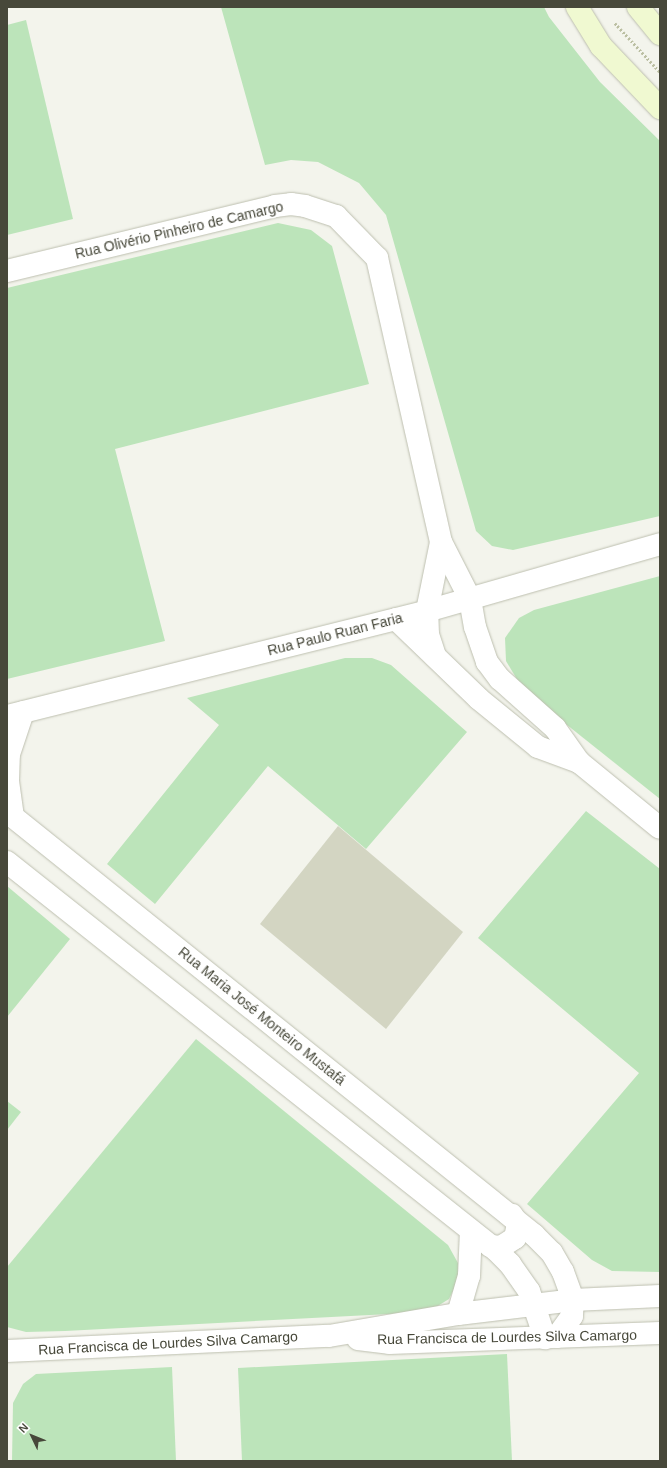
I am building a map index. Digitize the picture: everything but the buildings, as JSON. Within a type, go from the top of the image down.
[{"type":"main road","points":[[577,7],[601,46],[660,108]]},
{"type":"main road","points":[[638,7],[660,34]]},
{"type":"street","name":"Rua Olivério Pinheiro de Camargo","points":[[7,271],[275,206],[291,204],[306,206],[336,216],[377,258],[441,542],[470,599],[475,627],[487,662],[500,679],[554,728],[579,762]]},
{"type":"street","name":"Rua Olivério Pinheiro de Camargo","points":[[437,660],[428,635],[427,611],[441,542]]},
{"type":"street","name":"Rua Paulo Ruan Faria","points":[[15,714],[427,611],[660,544]]},
{"type":"street","points":[[396,619],[437,660],[538,747],[579,762],[660,828]]},
{"type":"street","name":"Rua Maria José Monteiro Mustafá","points":[[15,714],[9,754],[8,780],[10,815],[512,1215],[552,1253],[563,1272],[573,1300],[572,1316],[551,1338]]},
{"type":"street","points":[[7,862],[490,1246],[522,1278],[551,1338]]},
{"type":"street","points":[[490,1246],[501,1247],[515,1238],[518,1224],[512,1215]]},
{"type":"street","points":[[458,1314],[470,1276],[472,1231]]},
{"type":"street","name":"Rua Francisca de Lourdes Silva Camargo","points":[[7,1350],[330,1336],[458,1314],[535,1306],[573,1300],[660,1296]]},
{"type":"street","name":"Rua Francisca de Lourdes Silva Camargo","points":[[330,1336],[389,1343],[660,1333]]},
{"type":"path","points":[[614,22],[660,72]]},
{"type":"green space","points":[[221,7],[544,7],[549,17],[600,82],[660,141],[660,516],[513,550],[492,546],[476,531],[386,215],[359,183],[318,162],[291,160],[265,165]]},
{"type":"green space","points":[[26,20],[73,219],[7,235],[7,25]]},
{"type":"green space","points":[[278,223],[311,230],[332,246],[369,384],[115,449],[165,641],[7,679],[7,288]]},
{"type":"green space","points":[[660,576],[660,799],[547,709],[518,681],[506,661],[505,638],[519,618],[534,610]]},
{"type":"green space","points":[[345,658],[372,658],[391,665],[467,732],[366,849],[268,766],[155,904],[107,864],[219,725],[187,698]]},
{"type":"green space","points":[[586,811],[660,869],[660,1272],[612,1271],[592,1260],[527,1204],[639,1073],[478,938]]},
{"type":"green space","points":[[7,886],[70,939],[7,1017]]},
{"type":"green space","points":[[196,1039],[448,1245],[458,1263],[458,1281],[449,1299],[428,1312],[65,1331],[26,1332],[7,1327],[7,1267]]},
{"type":"green space","points":[[7,1101],[21,1112],[7,1130]]},
{"type":"green space","points":[[507,1354],[512,1461],[242,1461],[238,1368]]},
{"type":"green space","points":[[172,1367],[176,1461],[12,1461],[13,1403],[23,1384],[36,1374]]}]
